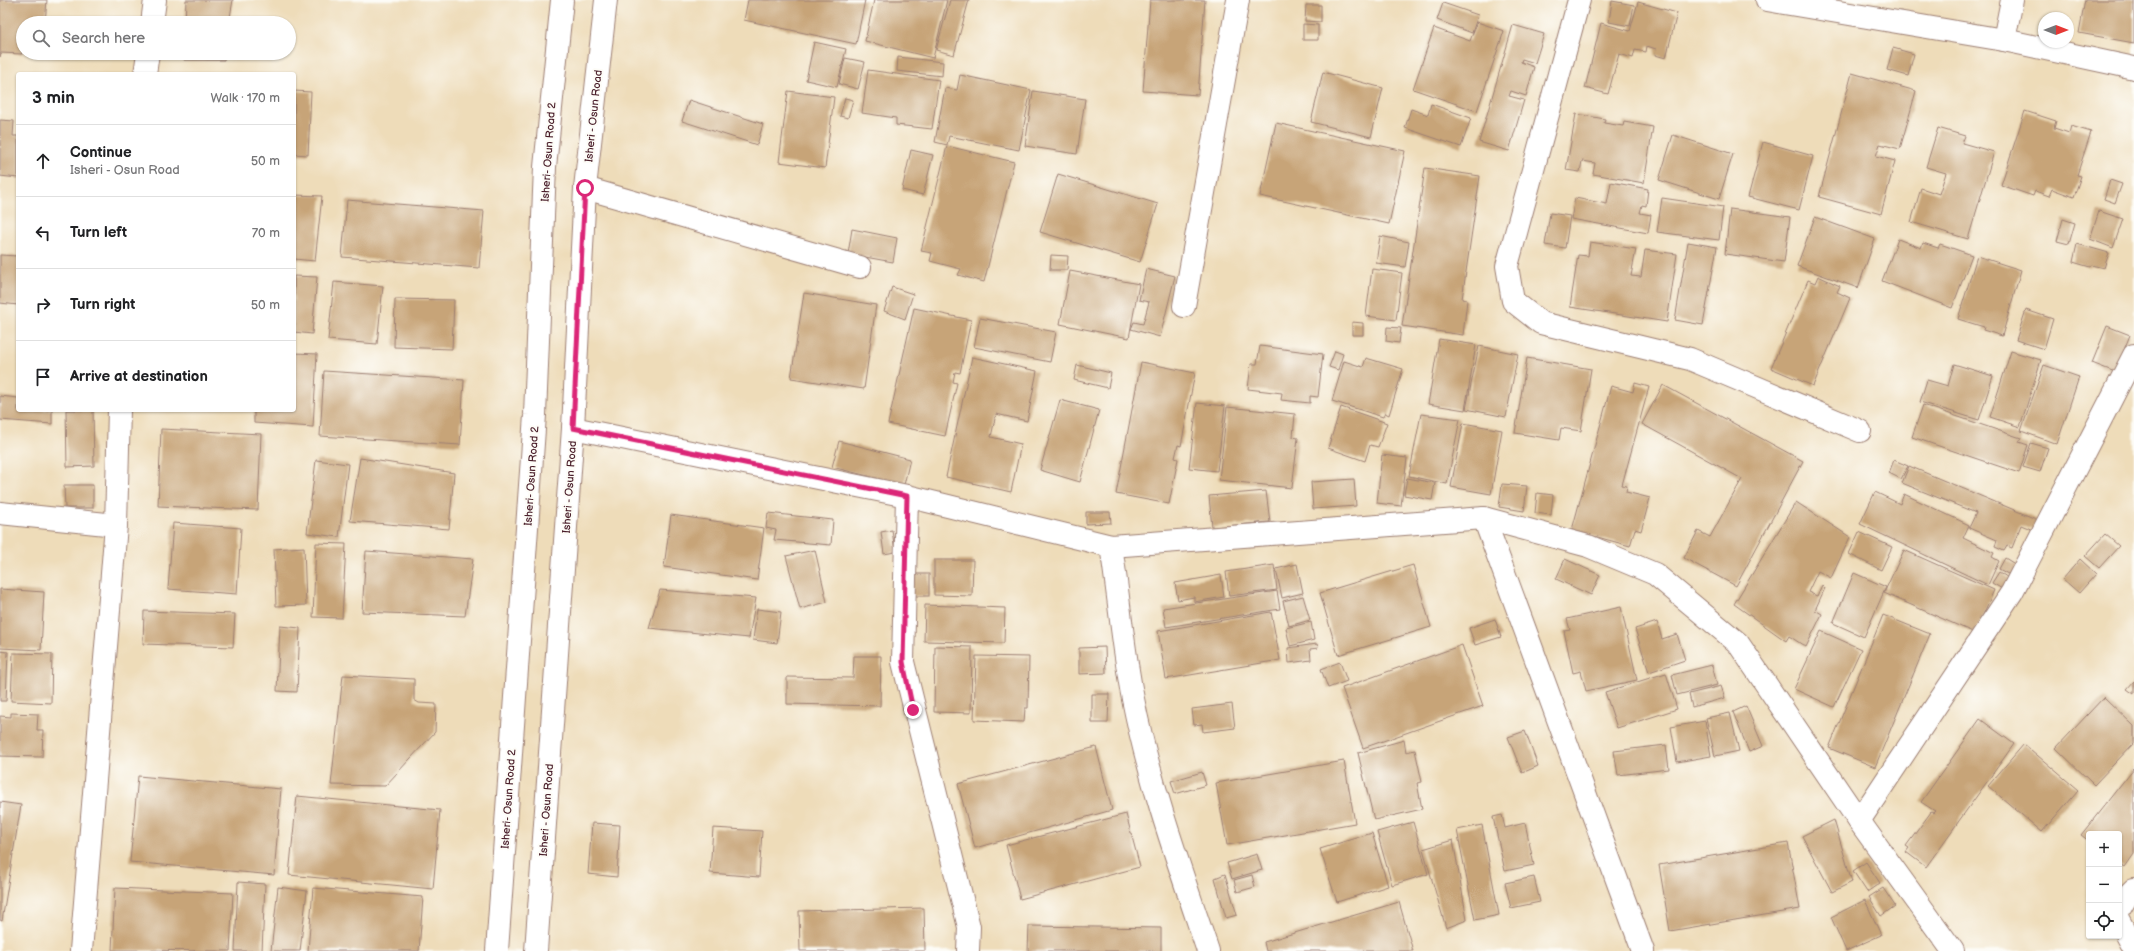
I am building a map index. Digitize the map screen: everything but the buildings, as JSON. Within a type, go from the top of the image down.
[{"type":"street","points":[[153,16],[155,0]]},
{"type":"street","name":"Isheri- Osun Road 2","points":[[497,951],[535,415],[545,167],[562,0]]},
{"type":"street","name":"Isheri - Osun Road","points":[[536,951],[573,428],[585,188],[606,0]]},
{"type":"street","points":[[1184,306],[1238,0]]},
{"type":"street","points":[[1579,0],[1507,266],[1513,301],[1541,323],[1690,359],[1860,431]]},
{"type":"street","points":[[1767,0],[2004,40],[2134,68]]},
{"type":"street","points":[[2004,40],[2012,0]]},
{"type":"street","points":[[145,72],[147,60]]},
{"type":"street","points":[[585,188],[860,267]]},
{"type":"street","points":[[1859,821],[2012,592],[2134,354]]},
{"type":"street","points":[[81,951],[116,525],[119,412]]},
{"type":"street","points":[[573,428],[907,496],[1111,546],[1484,518],[1588,546],[1655,574],[1738,643],[1859,821],[1953,951]]},
{"type":"street","points":[[907,496],[903,662],[969,927],[968,951]]},
{"type":"street","points":[[0,513],[116,525]]},
{"type":"street","points":[[1484,518],[1643,951]]},
{"type":"street","points":[[1111,546],[1133,699],[1153,780],[1175,856],[1208,951]]},
{"type":"street","points":[[2122,905],[2134,889]]},
{"type":"street","points":[[2122,926],[2134,947]]},
{"type":"route","points":[[585,188],[573,428],[907,496],[903,662],[913,710]]}]
